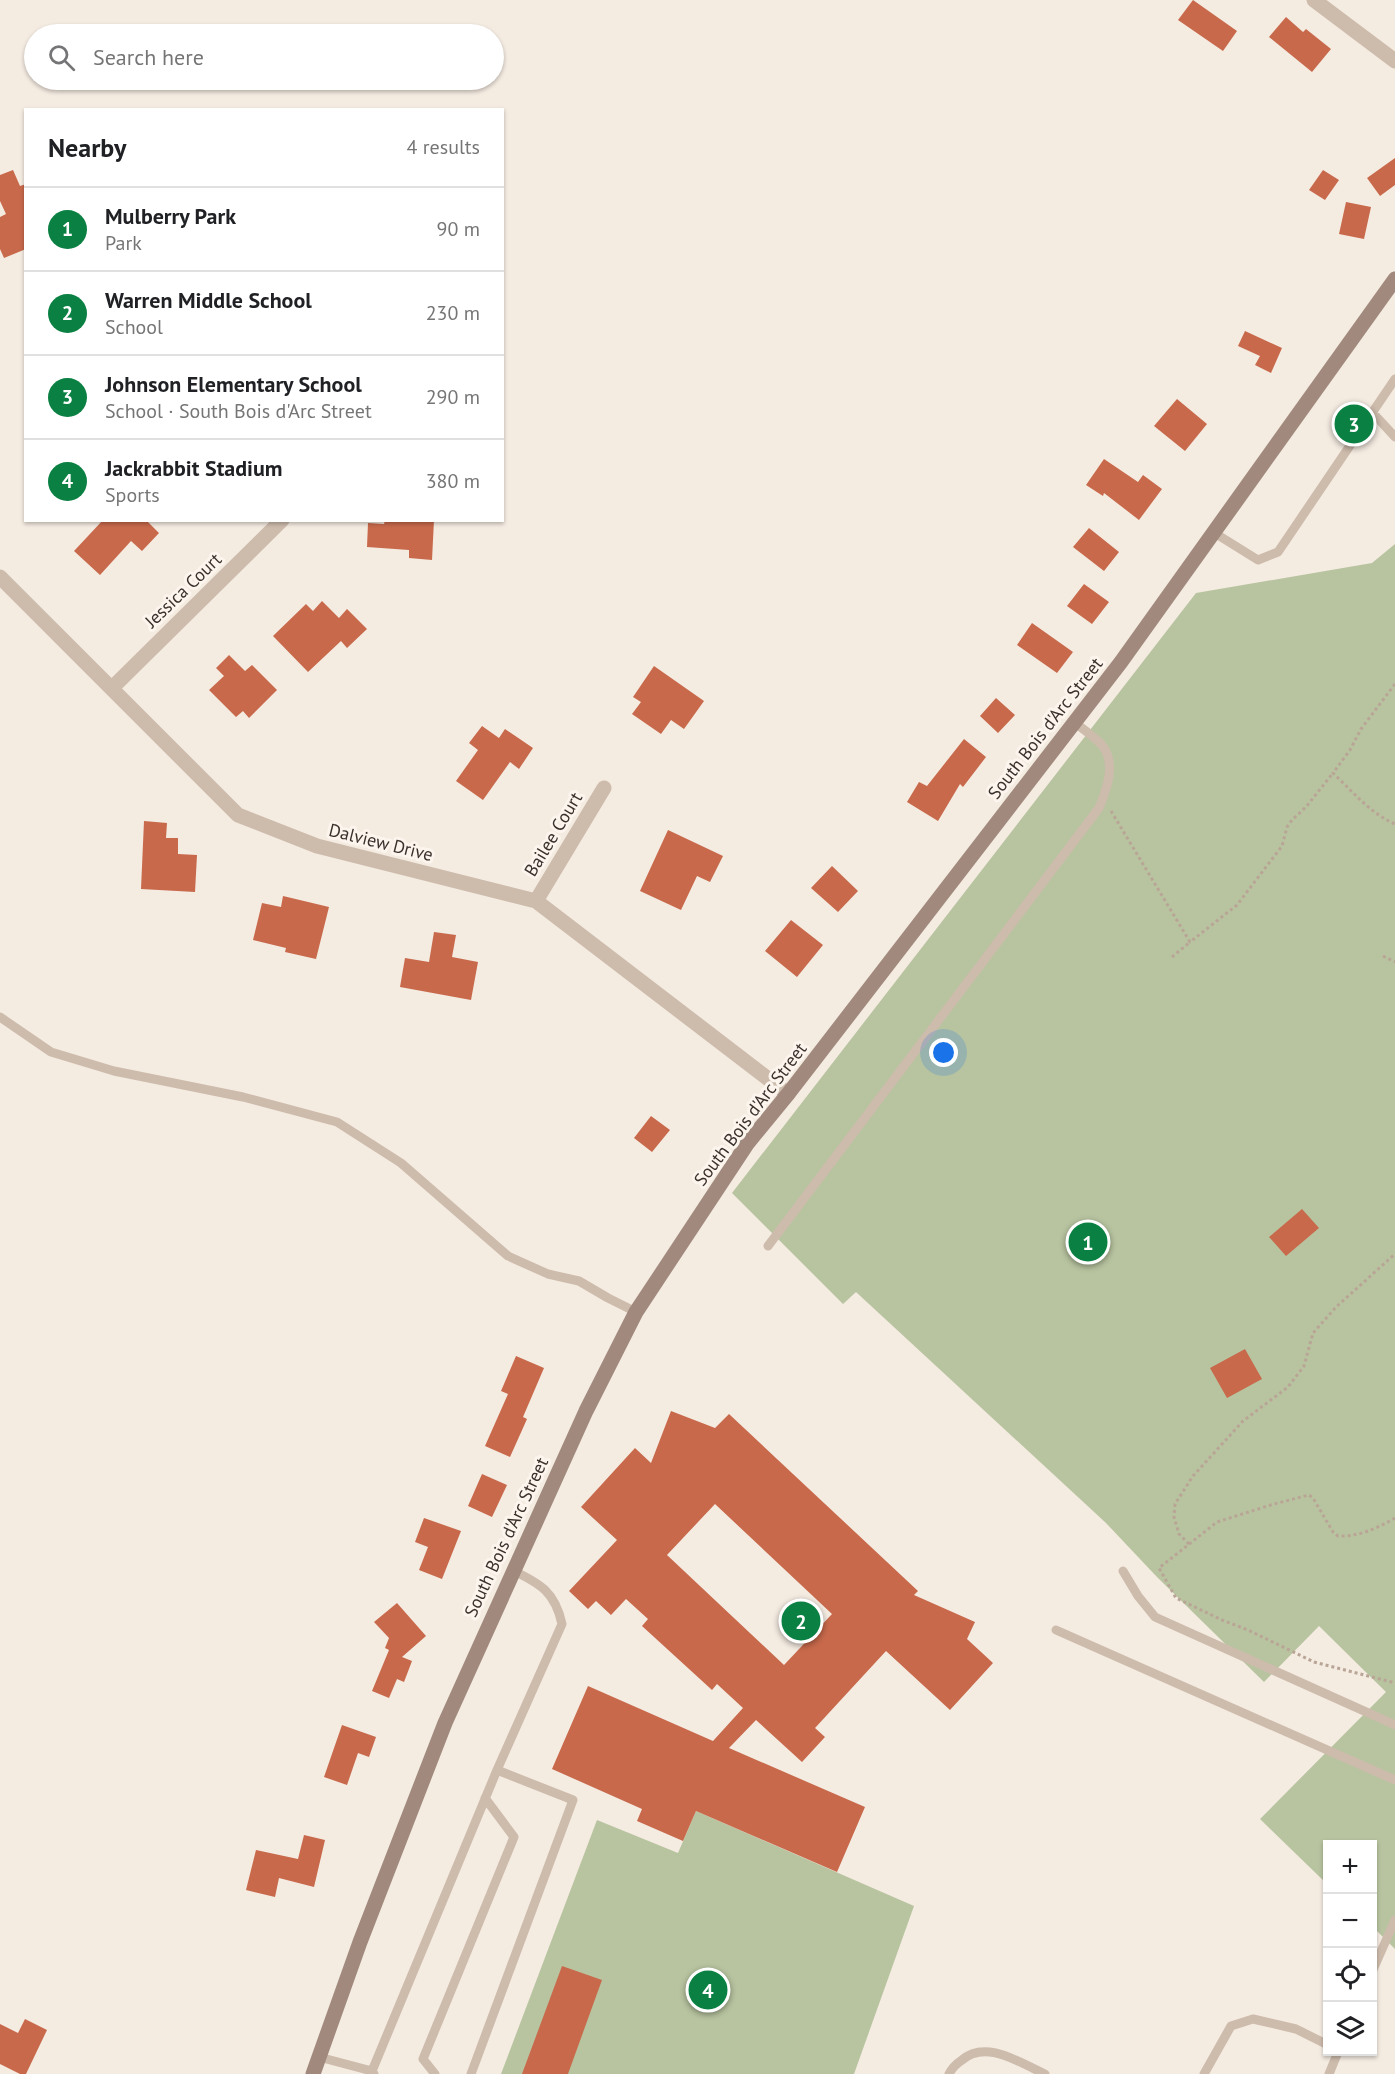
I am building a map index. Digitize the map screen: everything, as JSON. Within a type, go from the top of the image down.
[{"type":"main road","name":"South Bois d'Arc Street","points":[[313,2074],[360,1942],[445,1723],[512,1570],[586,1411],[636,1312],[747,1144],[788,1094],[1120,662],[1395,279]]},
{"type":"street","points":[[1314,0],[1395,61]]},
{"type":"street","name":"Jessica Court","points":[[112,688],[280,522]]},
{"type":"street","name":"Dalview Drive","points":[[0,577],[238,815],[317,846],[536,901],[788,1094]]},
{"type":"street","name":"Bailee Court","points":[[536,901],[604,788]]},
{"type":"lane","points":[[1213,532],[1258,560],[1278,552],[1395,379]]},
{"type":"lane","points":[[1372,412],[1395,437]]},
{"type":"lane","points":[[768,1246],[1099,808],[1108,786],[1109,756],[1101,744],[1074,722]]},
{"type":"lane","points":[[0,1017],[51,1052],[114,1071],[243,1097],[337,1122],[400,1162],[508,1256],[548,1274],[579,1281],[636,1312]]},
{"type":"lane","points":[[319,2057],[373,2072],[485,1798],[562,1624],[560,1611],[551,1594],[539,1583],[512,1570]]},
{"type":"lane","points":[[1123,1571],[1138,1596],[1155,1617],[1395,1725]]},
{"type":"lane","points":[[1056,1630],[1395,1780]]},
{"type":"lane","points":[[471,2074],[573,1800],[497,1770]]},
{"type":"lane","points":[[435,2074],[423,2059],[514,1837],[485,1798]]},
{"type":"lane","points":[[1377,1961],[1395,1920]]},
{"type":"lane","points":[[1204,2074],[1231,2026],[1253,2019],[1296,2029],[1323,2042]]},
{"type":"lane","points":[[949,2074],[952,2068],[970,2052],[990,2050],[1045,2074]]},
{"type":"lane","points":[[1329,2074],[1336,2056]]},
{"type":"path","points":[[1172,957],[1237,905],[1282,846],[1287,827],[1292,820],[1306,807],[1333,773],[1350,750],[1361,729],[1395,684]]},
{"type":"path","points":[[1333,773],[1381,818],[1395,824]]},
{"type":"path","points":[[1102,800],[1190,942]]},
{"type":"path","points":[[1383,956],[1395,962]]},
{"type":"path","points":[[1189,1544],[1179,1534],[1174,1518],[1175,1504],[1193,1476],[1243,1421],[1288,1387],[1304,1366],[1313,1333],[1336,1307],[1395,1254]]},
{"type":"path","points":[[1395,1518],[1379,1527],[1338,1536],[1309,1495],[1217,1522],[1159,1568],[1176,1598],[1222,1620],[1248,1629],[1314,1662],[1395,1683]]},
{"type":"green space","points":[[1395,544],[1395,1949],[1377,1931],[1377,1840],[1323,1840],[1323,1880],[1260,1819],[1386,1692],[1319,1626],[1264,1682],[1157,1577],[1106,1523],[856,1292],[843,1304],[732,1193],[1196,593],[1372,563]]},
{"type":"green space","points":[[696,1811],[914,1906],[854,2074],[501,2074],[597,1820],[678,1853]]},
{"type":"building","points":[[1193,0],[1237,31],[1223,51],[1178,20]]},
{"type":"building","points":[[1286,17],[1303,32],[1306,29],[1331,49],[1312,72],[1269,37]]},
{"type":"building","points":[[1395,158],[1395,185],[1380,196],[1367,178]]},
{"type":"building","points":[[13,170],[20,186],[24,185],[24,250],[4,258],[0,249],[0,217],[6,214],[0,201],[0,175]]},
{"type":"building","points":[[1323,170],[1339,180],[1325,200],[1309,190]]},
{"type":"building","points":[[1346,202],[1371,207],[1364,239],[1339,234]]},
{"type":"building","points":[[1245,331],[1282,348],[1271,373],[1255,365],[1260,356],[1238,346]]},
{"type":"building","points":[[1177,399],[1207,424],[1185,451],[1154,426]]},
{"type":"building","points":[[1104,459],[1138,482],[1143,475],[1162,489],[1139,520],[1104,493],[1103,496],[1086,485]]},
{"type":"building","points":[[101,522],[148,522],[159,533],[142,551],[131,541],[100,575],[74,551]]},
{"type":"building","points":[[384,522],[434,522],[432,560],[409,558],[409,550],[367,547],[368,523],[384,524]]},
{"type":"building","points":[[1089,528],[1119,552],[1104,571],[1073,547]]},
{"type":"building","points":[[1084,584],[1109,602],[1092,624],[1067,606]]},
{"type":"building","points":[[322,601],[339,618],[347,609],[367,629],[347,648],[341,641],[308,672],[273,636],[306,604],[313,611]]},
{"type":"building","points":[[1032,623],[1073,652],[1057,673],[1017,645]]},
{"type":"building","points":[[229,655],[245,671],[252,665],[277,690],[249,718],[243,711],[236,717],[209,690],[224,676],[216,668]]},
{"type":"building","points":[[654,666],[704,701],[684,729],[671,720],[661,734],[632,714],[641,702],[633,697]]},
{"type":"building","points":[[996,698],[1015,715],[998,733],[980,716]]},
{"type":"building","points":[[482,726],[499,738],[505,729],[533,748],[519,769],[510,762],[483,800],[456,781],[478,750],[469,743]]},
{"type":"building","points":[[964,739],[986,757],[963,787],[960,784],[938,821],[907,802],[919,782],[927,786]]},
{"type":"building","points":[[144,821],[167,823],[166,838],[178,838],[178,854],[197,855],[195,892],[141,889]]},
{"type":"building","points":[[668,830],[723,856],[710,882],[697,876],[681,910],[640,891]]},
{"type":"building","points":[[832,866],[858,891],[838,912],[811,888]]},
{"type":"building","points":[[283,896],[329,907],[316,959],[285,952],[286,948],[253,940],[262,903],[281,907]]},
{"type":"building","points":[[791,920],[823,945],[797,977],[765,951]]},
{"type":"building","points":[[434,932],[456,935],[452,957],[478,962],[471,1000],[400,987],[405,958],[429,962]]},
{"type":"building","points":[[651,1116],[670,1130],[652,1152],[634,1138]]},
{"type":"building","points":[[1302,1209],[1319,1228],[1286,1256],[1269,1237]]},
{"type":"building","points":[[1245,1349],[1262,1379],[1227,1398],[1210,1368]]},
{"type":"building","points":[[516,1356],[544,1368],[523,1417],[527,1419],[510,1457],[485,1446],[508,1394],[501,1391]]},
{"type":"building","points":[[671,1411],[715,1428],[729,1414],[918,1591],[914,1595],[975,1622],[967,1639],[993,1663],[950,1710],[886,1651],[815,1728],[825,1737],[802,1762],[756,1720],[729,1748],[865,1807],[837,1872],[696,1811],[683,1841],[637,1821],[642,1809],[552,1769],[588,1686],[713,1741],[743,1708],[717,1684],[712,1690],[642,1626],[648,1619],[626,1599],[611,1615],[596,1601],[588,1609],[569,1591],[617,1540],[581,1507],[635,1448],[651,1463]],"holes":[[[715,1504],[832,1614],[784,1665],[667,1555]]]},
{"type":"building","points":[[482,1474],[507,1485],[492,1517],[468,1506]]},
{"type":"building","points":[[424,1518],[461,1531],[442,1579],[419,1570],[428,1547],[415,1542]]},
{"type":"building","points":[[397,1603],[426,1636],[402,1657],[412,1661],[404,1682],[397,1679],[389,1698],[372,1691],[389,1650],[385,1648],[389,1638],[374,1622]]},
{"type":"building","points":[[342,1725],[376,1737],[369,1757],[358,1753],[347,1785],[324,1777]]},
{"type":"building","points":[[304,1835],[325,1840],[314,1887],[279,1878],[275,1897],[246,1890],[256,1850],[298,1859]]},
{"type":"building","points":[[562,1966],[602,1980],[568,2074],[522,2074]]},
{"type":"building","points":[[25,2019],[47,2030],[26,2074],[20,2074],[0,2064],[0,2024],[18,2033]]},
{"type":"place","name":"Johnson Elementary School","points":[[1354,424]]},
{"type":"place","name":"Mulberry Park","points":[[1088,1242]]},
{"type":"place","name":"Warren Middle School","points":[[801,1621]]},
{"type":"place","name":"Jackrabbit Stadium","points":[[708,1990]]}]
